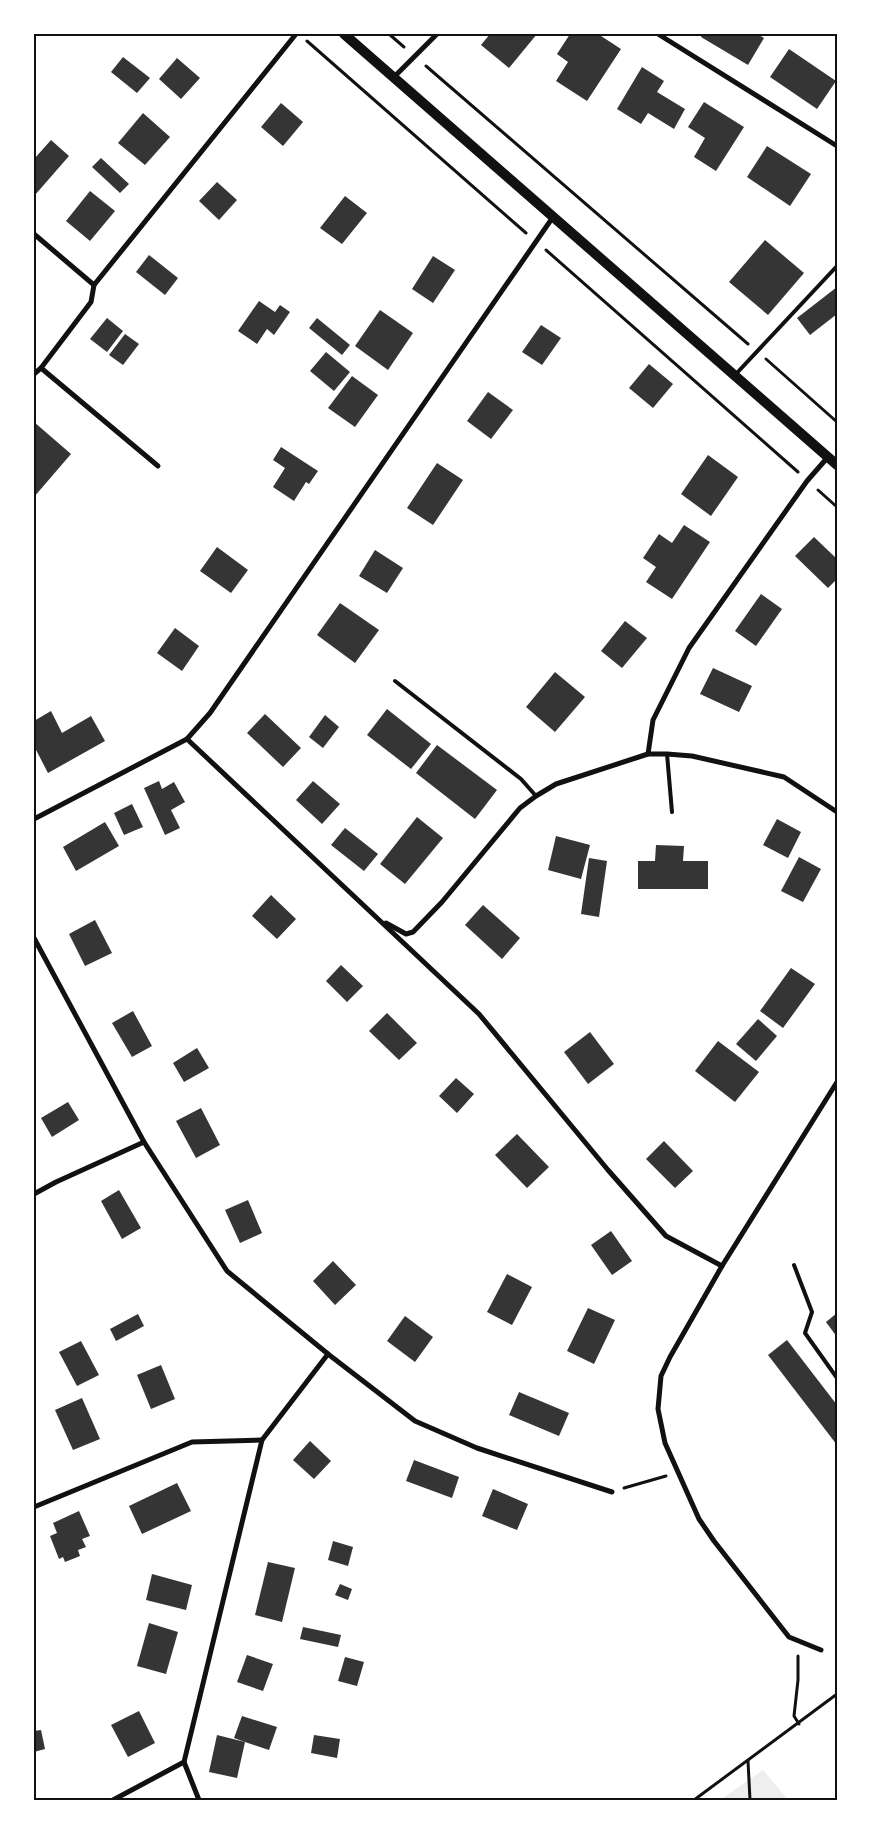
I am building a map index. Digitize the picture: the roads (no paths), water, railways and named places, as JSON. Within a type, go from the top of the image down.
[{"type":"main road","points":[[344,34],[837,465]]},
{"type":"street","points":[[34,374],[41,368],[91,302],[94,285],[296,34]]},
{"type":"street","points":[[394,77],[437,34]]},
{"type":"street","points":[[658,34],[837,146]]},
{"type":"street","points":[[34,819],[187,738],[210,713],[553,216]]},
{"type":"street","points":[[34,234],[94,285]]},
{"type":"street","points":[[41,368],[158,466]]},
{"type":"street","points":[[648,754],[653,720],[689,648],[808,480],[828,457]]},
{"type":"street","points":[[187,738],[479,1014],[608,1170],[666,1236],[722,1266]]},
{"type":"street","points":[[377,918],[406,934],[413,932],[442,902],[520,808],[556,784],[648,754],[692,756],[784,777],[837,812]]},
{"type":"street","points":[[34,938],[144,1142],[227,1271],[328,1354],[415,1421],[478,1448],[612,1492]]},
{"type":"street","points":[[821,1650],[789,1637],[699,1519],[676,1472],[665,1443],[658,1409],[661,1376],[670,1357],[722,1266],[837,1082]]},
{"type":"street","points":[[34,1194],[144,1142]]},
{"type":"street","points":[[199,1800],[184,1762],[262,1440],[328,1354]]},
{"type":"street","points":[[34,1506],[192,1442],[262,1440]]},
{"type":"street","points":[[113,1800],[184,1762]]},
{"type":"lane","points":[[735,375],[837,266]]},
{"type":"lane","points":[[395,681],[521,779],[536,796]]},
{"type":"lane","points":[[667,754],[672,812]]},
{"type":"lane","points":[[794,1265],[812,1312],[804,1332],[837,1378]]}]
